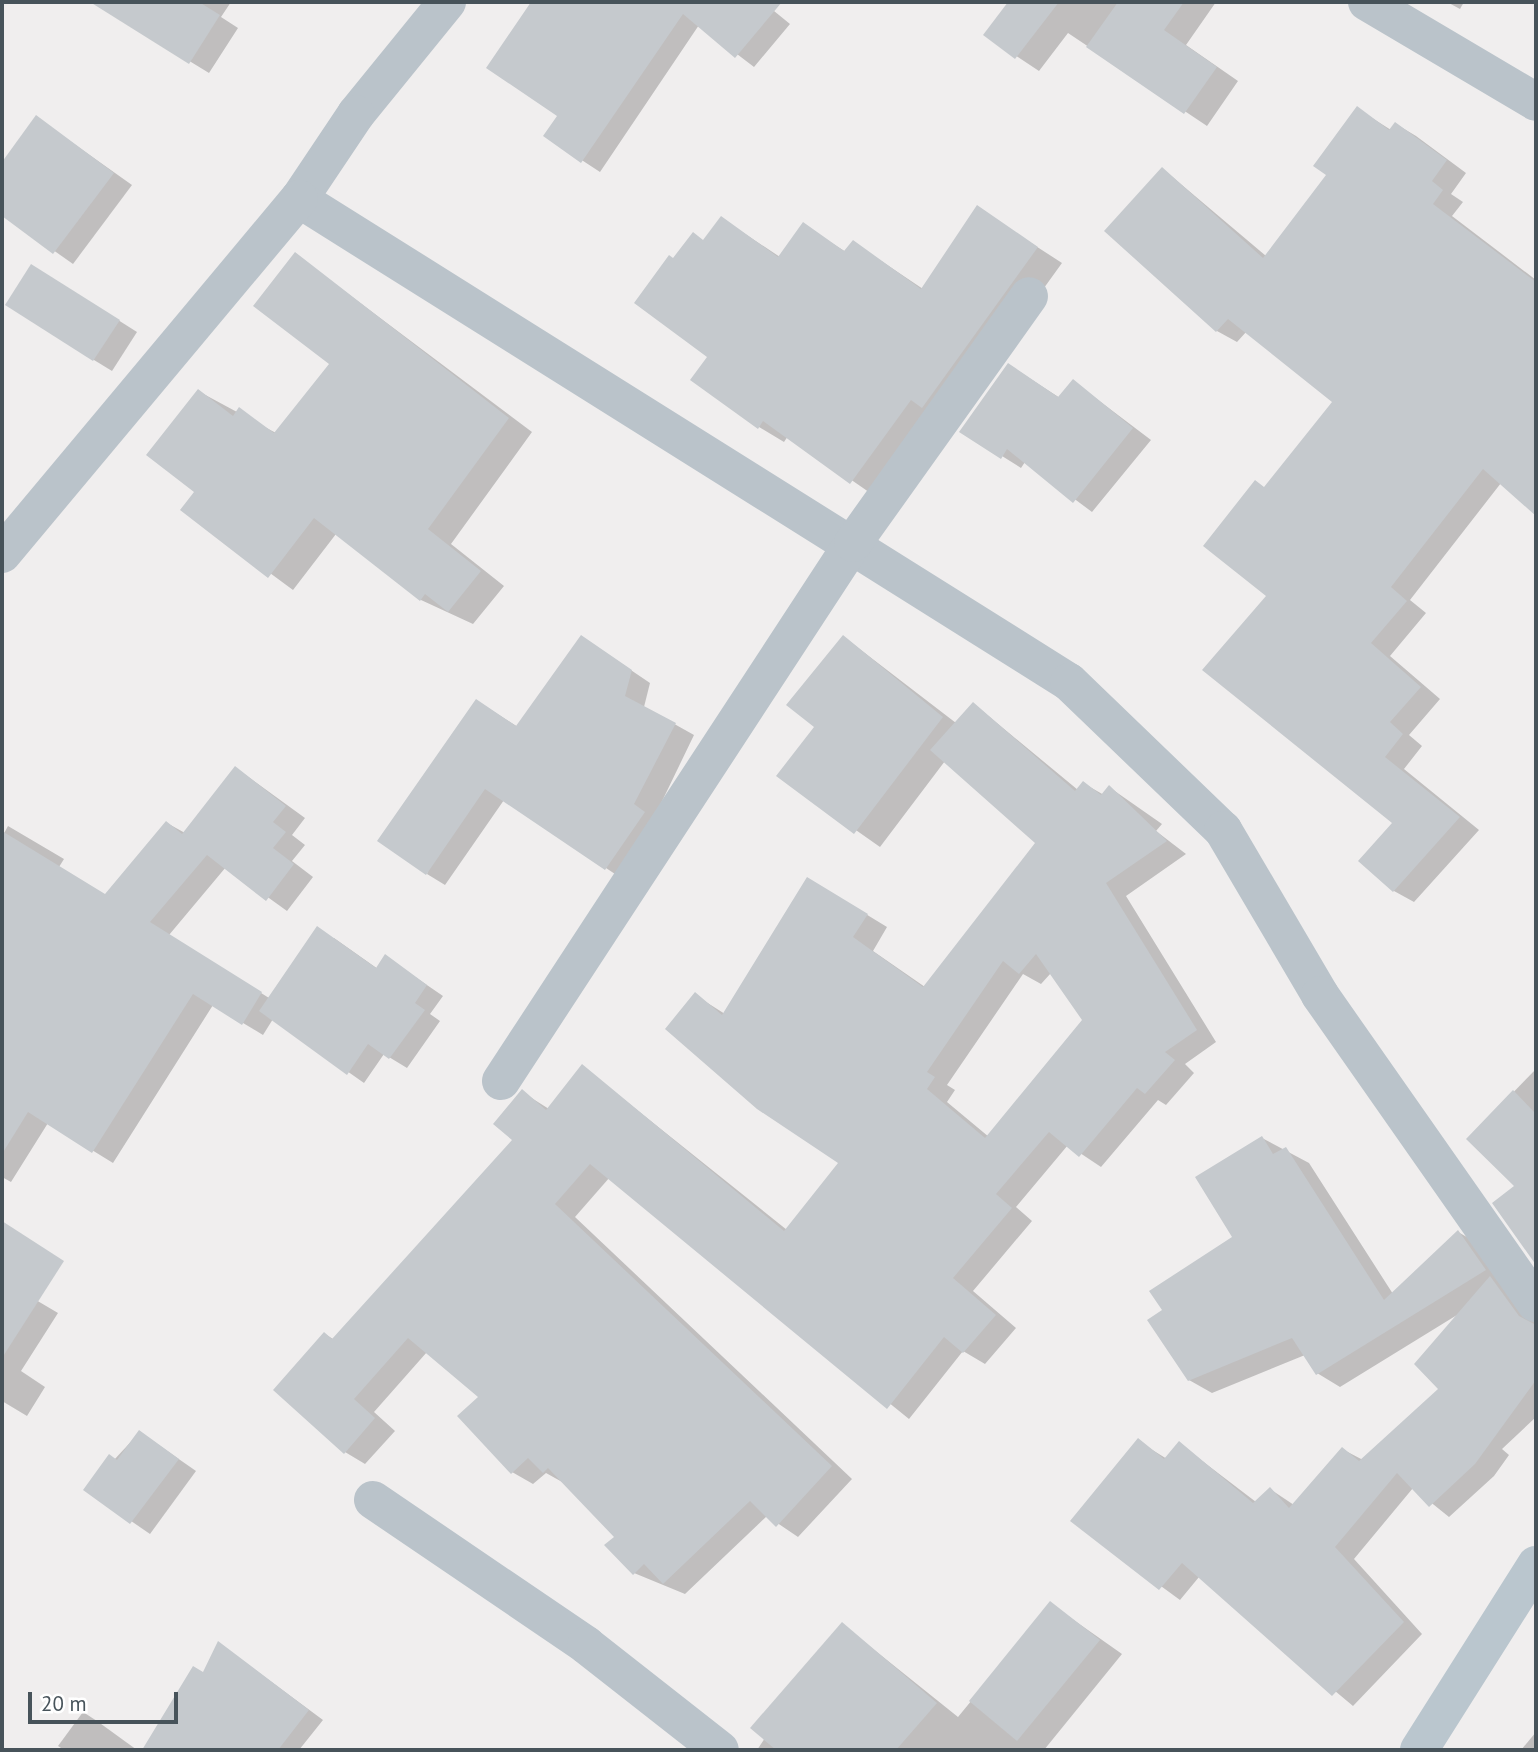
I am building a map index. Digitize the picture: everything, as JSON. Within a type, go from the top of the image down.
[{"type":"main road","points":[[1419,1750],[1536,1565]]},
{"type":"street","points":[[2,554],[299,199],[356,114],[447,2]]},
{"type":"street","points":[[1367,2],[1536,102]]},
{"type":"street","points":[[299,199],[456,302],[853,542],[1069,682],[1223,830],[1320,995],[1536,1303]]},
{"type":"street","points":[[501,1082],[853,542],[1029,296]]},
{"type":"street","points":[[373,1500],[586,1645],[720,1750]]},
{"type":"building","points":[[90,2],[199,2],[220,15],[189,64]]},
{"type":"building","points":[[531,2],[782,2],[735,58],[683,14],[581,163],[543,136],[557,116],[486,68]]},
{"type":"building","points":[[1008,2],[1059,2],[1015,59],[983,35]]},
{"type":"building","points":[[1118,2],[1184,2],[1164,30],[1217,67],[1184,114],[1086,47]]},
{"type":"building","points":[[1357,106],[1389,130],[1395,122],[1447,160],[1432,181],[1443,190],[1433,204],[1536,282],[1536,516],[1483,469],[1391,587],[1407,601],[1371,643],[1421,687],[1390,722],[1403,734],[1385,757],[1460,817],[1393,892],[1358,861],[1392,823],[1202,670],[1266,596],[1203,546],[1255,480],[1264,487],[1332,402],[1228,319],[1216,332],[1104,231],[1162,167],[1263,258],[1326,175],[1313,166]]},
{"type":"building","points":[[36,115],[114,173],[53,254],[2,216],[2,162]]},
{"type":"building","points":[[977,205],[1038,247],[922,408],[911,400],[850,484],[763,421],[758,429],[690,380],[707,357],[634,303],[669,255],[673,258],[693,232],[703,240],[721,216],[778,257],[803,222],[844,251],[853,240],[921,289]]},
{"type":"building","points":[[295,252],[509,418],[428,529],[481,571],[448,612],[425,594],[420,601],[314,518],[268,578],[180,510],[194,492],[146,455],[198,389],[233,416],[239,407],[274,433],[329,364],[253,306]]},
{"type":"building","points":[[31,264],[120,320],[93,361],[5,305]]},
{"type":"building","points":[[1008,363],[1058,397],[1073,379],[1133,428],[1073,503],[1007,449],[1001,459],[959,432]]},
{"type":"building","points":[[581,635],[632,670],[625,696],[676,723],[634,804],[645,812],[605,870],[485,789],[426,875],[377,841],[476,699],[516,726]]},
{"type":"building","points":[[843,635],[943,717],[854,834],[776,776],[814,727],[786,705]]},
{"type":"building","points":[[973,702],[1075,791],[1083,781],[1101,795],[1109,785],[1167,841],[1106,883],[1197,1030],[1165,1052],[1175,1060],[1145,1094],[1137,1088],[1079,1157],[1049,1132],[996,1194],[1012,1208],[953,1278],[996,1315],[963,1353],[944,1337],[887,1409],[590,1164],[555,1204],[832,1466],[776,1527],[750,1501],[663,1584],[644,1564],[633,1575],[604,1545],[614,1537],[548,1468],[543,1473],[528,1458],[511,1474],[457,1416],[478,1397],[408,1338],[354,1399],[375,1418],[344,1454],[273,1390],[324,1332],[332,1339],[512,1140],[493,1124],[522,1089],[546,1110],[582,1064],[784,1231],[838,1163],[757,1109],[665,1029],[695,992],[722,1015],[807,877],[868,914],[853,937],[923,987],[1035,843],[930,750]],"holes":[[[1036,954],[1082,1020],[985,1138],[927,1089],[935,1077],[927,1072],[1003,961],[1019,974]]]},
{"type":"building","points":[[235,766],[286,806],[273,822],[286,832],[273,848],[294,864],[266,901],[207,855],[150,922],[262,992],[242,1025],[193,994],[92,1153],[28,1112],[2,1154],[2,831],[105,894],[166,821],[182,834]]},
{"type":"building","points":[[317,926],[376,968],[385,954],[427,985],[415,1003],[425,1010],[389,1059],[368,1044],[347,1075],[259,1011]]},
{"type":"building","points":[[1513,1090],[1536,1114],[1536,1265],[1492,1203],[1514,1186],[1466,1139]]},
{"type":"building","points":[[1262,1136],[1273,1154],[1286,1147],[1384,1300],[1458,1230],[1486,1270],[1316,1375],[1292,1338],[1188,1381],[1147,1320],[1162,1310],[1149,1291],[1232,1237],[1195,1177]]},
{"type":"building","points":[[2,1221],[64,1261],[2,1358]]},
{"type":"building","points":[[1490,1276],[1519,1316],[1536,1325],[1536,1380],[1475,1464],[1429,1507],[1397,1473],[1335,1547],[1404,1622],[1332,1696],[1182,1563],[1159,1590],[1070,1521],[1138,1438],[1164,1459],[1179,1441],[1253,1503],[1270,1487],[1289,1508],[1342,1447],[1359,1461],[1438,1389],[1414,1364]]},
{"type":"building","points":[[139,1430],[179,1459],[130,1524],[83,1490],[109,1454],[117,1460]]},
{"type":"building","points":[[1050,1601],[1100,1640],[1017,1741],[969,1701]]},
{"type":"building","points":[[842,1622],[937,1703],[896,1750],[776,1750],[750,1728]]},
{"type":"building","points":[[218,1641],[309,1710],[278,1750],[142,1750],[193,1666],[203,1672]]}]
